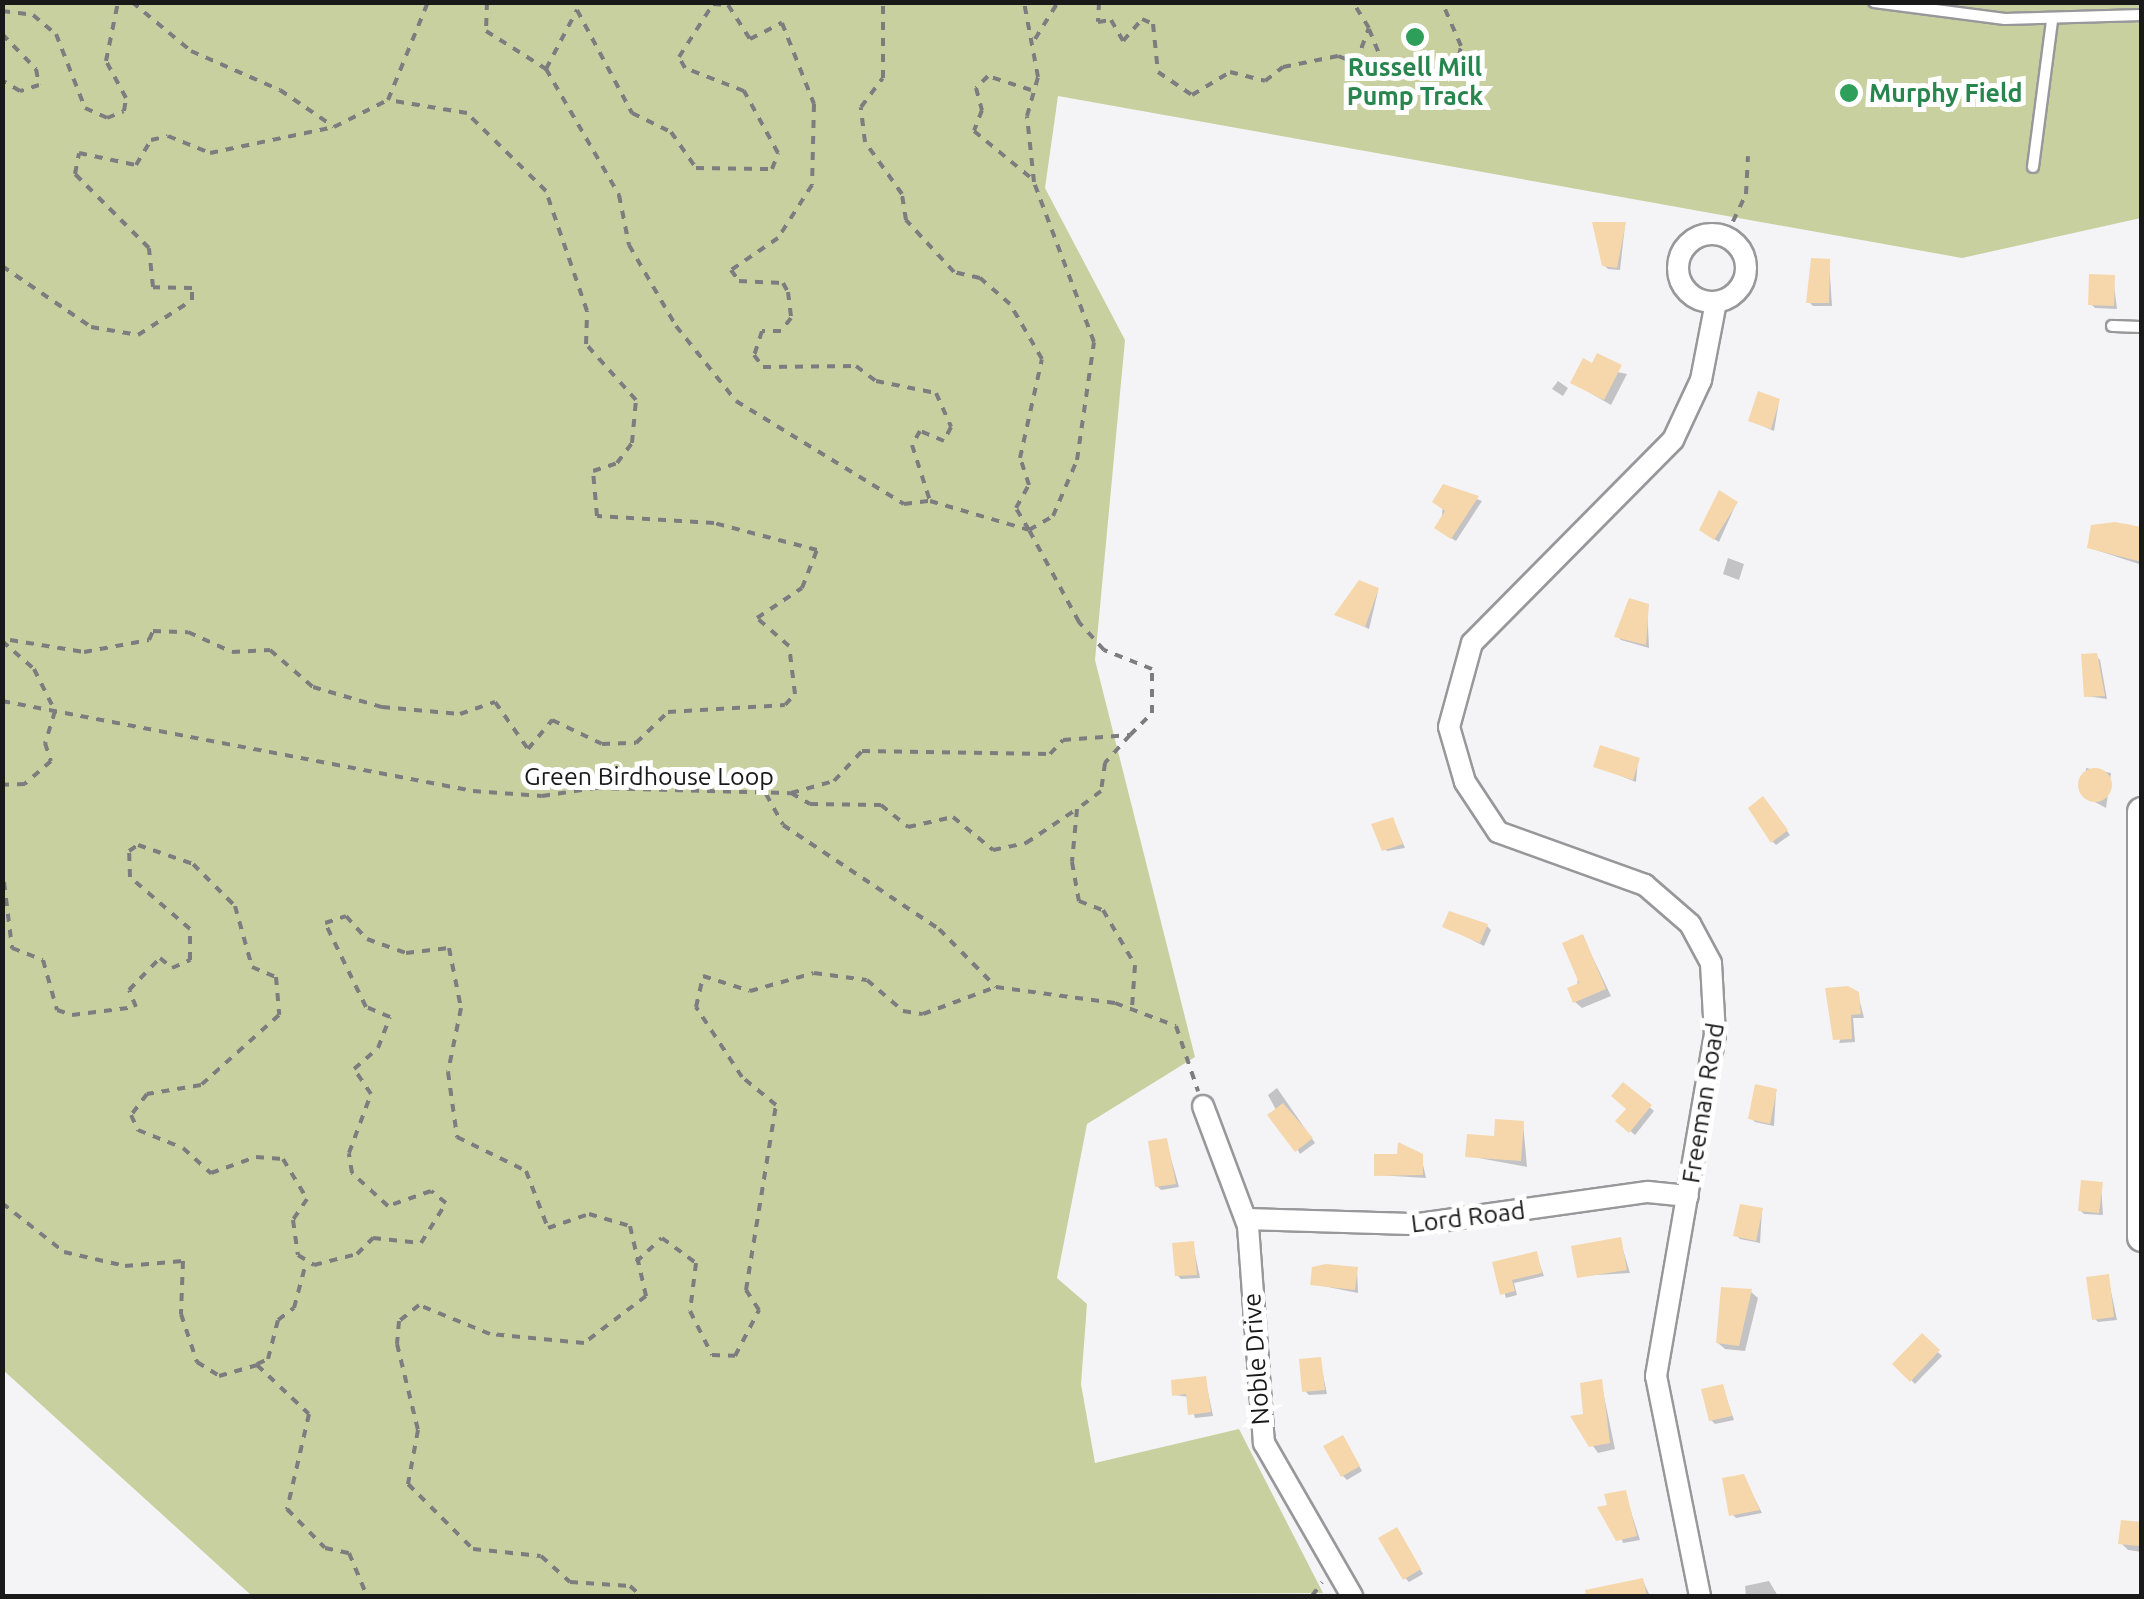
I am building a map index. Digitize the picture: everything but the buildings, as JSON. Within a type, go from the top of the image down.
[{"type":"main road","points":[[2142,812],[2142,1236]]},
{"type":"street","points":[[1716,302],[1688,291],[1679,260],[1694,239],[1726,236]]},
{"type":"street","name":"Freeman Road","points":[[1700,1596],[1656,1386],[1717,1018],[1698,935],[1635,880],[1530,851],[1498,832],[1456,763],[1449,713],[1472,643],[1673,440],[1701,380],[1716,302],[1746,276],[1743,253],[1726,236]]},
{"type":"street","name":"Noble Drive","points":[[1203,1106],[1246,1219],[1264,1443],[1352,1596]]},
{"type":"street","name":"Lord Road","points":[[1246,1219],[1420,1224],[1648,1192],[1688,1196]]},
{"type":"lane","points":[[1874,2],[2052,20],[2142,15]]},
{"type":"lane","points":[[2032,167],[2052,20]]},
{"type":"lane","points":[[2112,326],[2142,326]]},
{"type":"path","points":[[2,11],[33,15],[56,34],[85,108],[107,118],[124,112],[126,98],[106,61],[118,2]]},
{"type":"path","points":[[132,2],[191,51],[280,90],[334,127]]},
{"type":"path","points":[[388,100],[428,2]]},
{"type":"path","points":[[486,2],[486,31],[546,69],[619,196],[629,244],[657,294],[736,400],[904,504],[930,501],[1029,530],[1052,516],[1078,460],[1094,364],[1091,323],[1034,182],[1035,38],[1024,2]]},
{"type":"path","points":[[791,794],[810,804],[881,805],[908,826],[953,817],[993,850],[1026,843],[1101,791],[1105,764],[1152,713],[1152,669],[1104,650],[1078,622],[1016,508],[1029,486],[1020,458],[1042,359],[1010,304],[980,278],[954,272],[906,220],[902,194],[865,142],[861,107],[883,78],[882,2]]},
{"type":"path","points":[[1035,38],[1058,2]]},
{"type":"path","points":[[1099,2],[1098,22],[1111,20],[1124,41],[1142,19],[1153,24],[1158,72],[1192,95],[1230,72],[1265,81],[1283,67],[1338,56],[1356,63],[1368,28]]},
{"type":"path","points":[[1356,2],[1383,64],[1456,72],[1461,46],[1442,2]]},
{"type":"path","points":[[546,69],[577,10],[632,113],[670,132],[696,168],[772,169],[778,153],[744,91],[685,68],[680,57],[712,4],[728,4],[750,39],[782,22],[814,104],[812,185],[778,238],[731,270],[739,281],[783,283],[788,292],[791,318],[781,331],[762,332],[754,354],[763,367],[856,366],[876,381],[936,393],[952,426],[944,442],[920,430],[912,444],[930,501]]},
{"type":"path","points":[[2,34],[36,69],[38,85],[20,91],[2,80]]},
{"type":"path","points":[[1033,89],[988,76],[976,88],[982,110],[974,130],[1034,182]]},
{"type":"path","points":[[2,266],[91,327],[138,335],[192,300],[192,288],[153,287],[149,248],[75,174],[79,152],[136,165],[151,140],[168,136],[210,153],[334,127],[388,100],[467,113],[546,191],[587,311],[586,344],[636,400],[632,442],[616,463],[593,471],[597,516],[714,523],[817,550],[802,588],[757,618],[783,633],[795,694],[784,705],[668,712],[636,743],[602,744],[552,720],[528,748],[495,702],[460,714],[382,707],[313,687],[270,650],[232,652],[188,632],[153,631],[149,640],[84,652],[2,641]]},
{"type":"path","points":[[1726,236],[1746,194],[1748,156]]},
{"type":"path","points":[[2,785],[24,784],[52,761],[46,743],[55,711],[10,640]]},
{"type":"path","name":"Green Birdhouse Loop","points":[[2,700],[473,791],[791,794],[834,781],[862,751],[1050,754],[1063,740],[1130,735]]},
{"type":"path","points":[[766,794],[783,826],[938,929],[996,987]]},
{"type":"path","points":[[1078,809],[1079,900],[1118,929],[1134,964],[1132,1008]]},
{"type":"path","points":[[2,866],[12,948],[42,960],[58,1010],[72,1016],[136,1006],[128,990],[160,958],[172,968],[190,960],[190,929],[130,878],[130,851],[138,845],[193,864],[234,906],[252,967],[276,977],[279,1015],[202,1085],[147,1094],[130,1115],[138,1130],[183,1148],[210,1173],[256,1157],[295,1170],[307,1199],[293,1220],[306,1263],[294,1308],[278,1320],[268,1359],[219,1376],[197,1362],[181,1314],[183,1261],[125,1266],[64,1252],[2,1203]]},
{"type":"path","points":[[306,1263],[357,1254],[373,1238],[421,1243],[446,1203],[431,1191],[388,1206],[352,1173],[349,1152],[371,1094],[354,1069],[378,1048],[390,1018],[366,1006],[340,963],[325,922],[334,916],[406,953],[449,948],[461,1008],[448,1072],[457,1136],[526,1171],[548,1228],[589,1214],[630,1226],[644,1300],[584,1344],[490,1334],[418,1305],[400,1321],[418,1430],[408,1475],[413,1494],[472,1549],[540,1556],[570,1582],[630,1586],[641,1596]]},
{"type":"path","points":[[636,1262],[662,1238],[696,1263],[690,1311],[712,1355],[735,1356],[759,1310],[746,1290],[776,1105],[742,1077],[696,1006],[703,976],[750,992],[814,973],[867,980],[902,1012],[923,1014],[996,987],[1132,1008],[1176,1026],[1203,1106]]},
{"type":"path","points":[[257,1364],[309,1414],[287,1510],[325,1548],[349,1553],[366,1596]]},
{"type":"green space","points":[[2,3],[2141,3],[2141,218],[1962,258],[1058,96],[1045,188],[1125,340],[1095,660],[1195,1057],[1087,1124],[1057,1278],[1087,1304],[1081,1384],[1095,1463],[1239,1429],[1323,1593],[252,1596],[3,1370]]},
{"type":"place","name":"Russell Mill Pump Track","points":[[1415,37]]},
{"type":"place","name":"Murphy Field","points":[[1849,93]]}]
